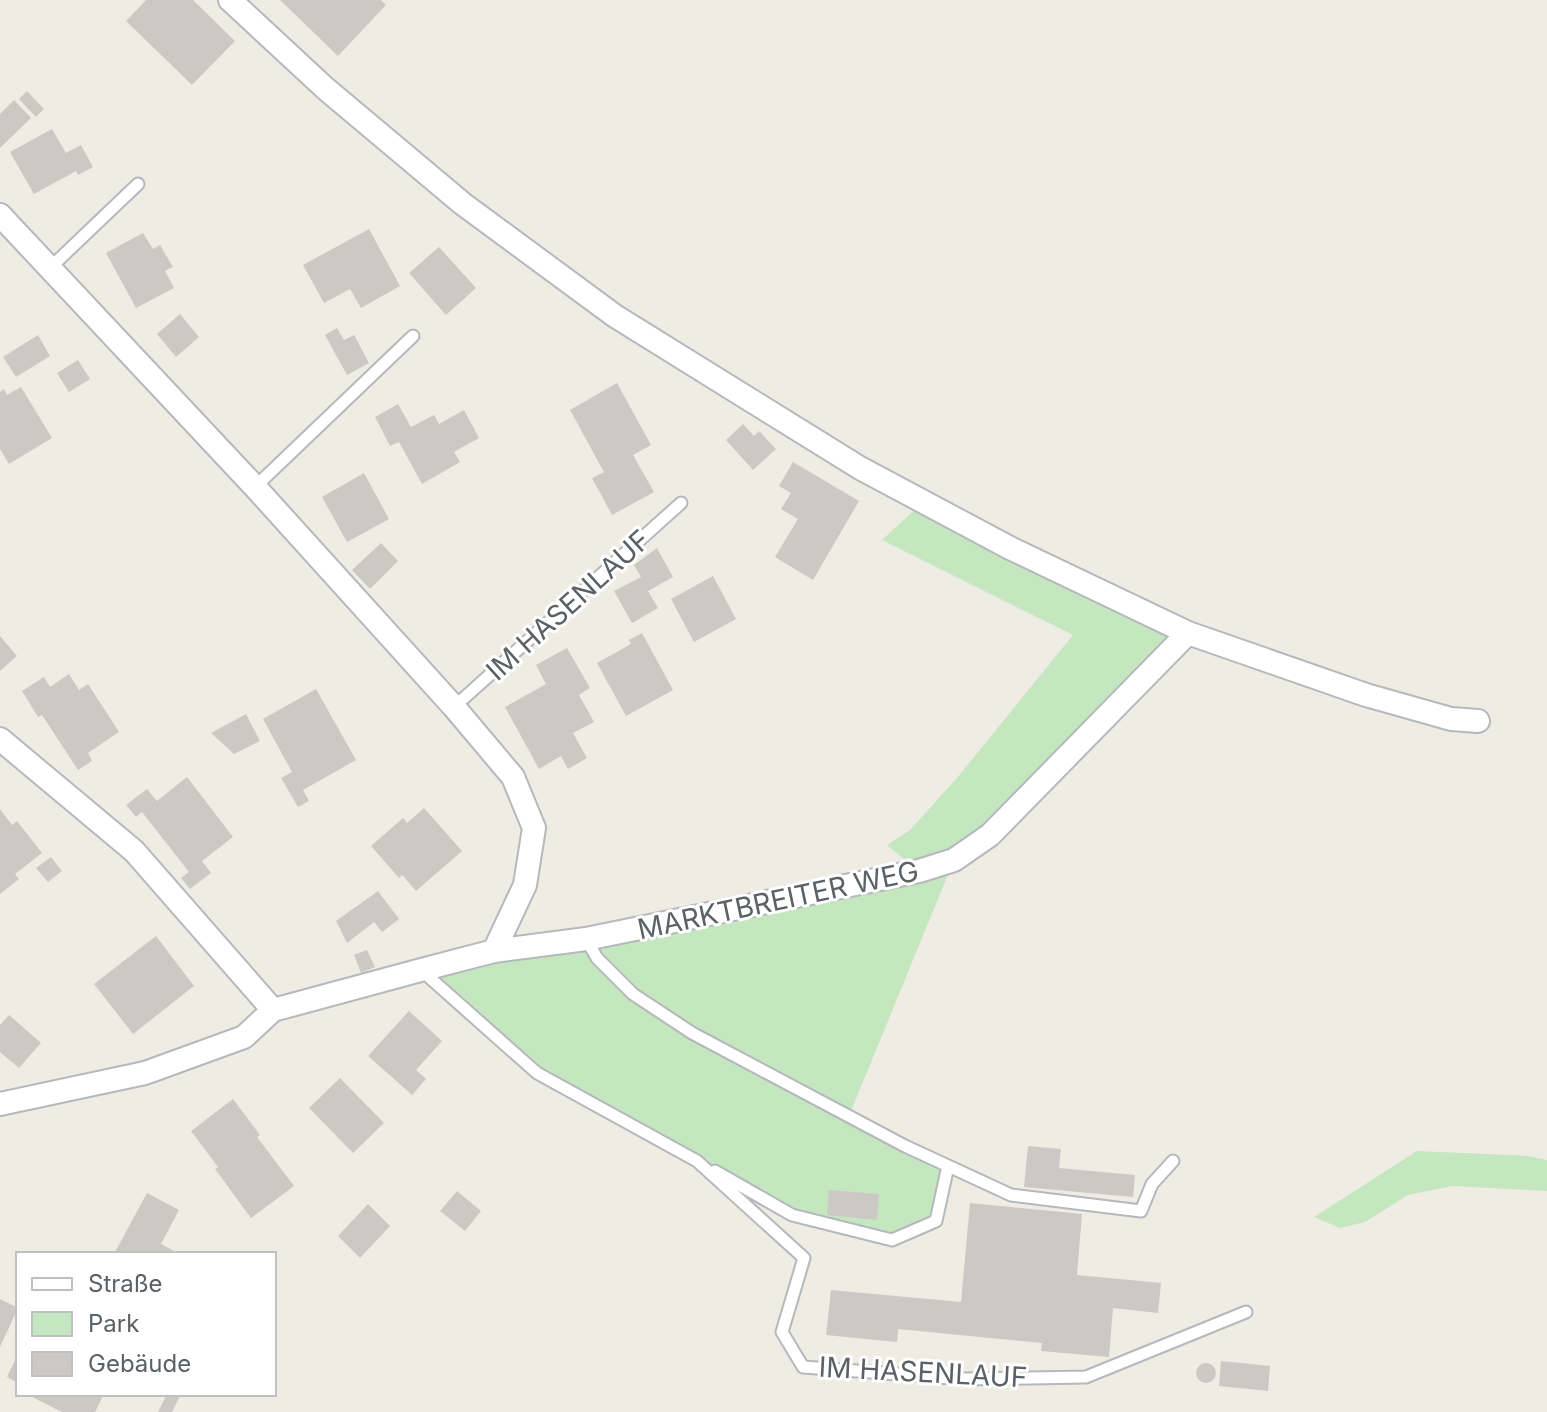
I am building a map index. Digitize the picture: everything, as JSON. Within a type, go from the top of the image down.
[{"type":"street","points":[[230,0],[326,89],[463,204],[615,316],[860,468],[1010,548],[1188,633],[1366,695],[1451,719],[1478,721]]},
{"type":"street","points":[[0,215],[255,487],[454,707],[513,777],[534,828],[525,885],[494,951]]},
{"type":"street","name":"MARKTBREITER WEG","points":[[0,1104],[145,1073],[244,1037],[273,1010],[494,951],[586,939],[919,871],[954,860],[990,835],[1188,633]]},
{"type":"street","points":[[0,739],[134,851],[273,1010]]},
{"type":"lane","points":[[51,267],[138,184]]},
{"type":"lane","points":[[255,487],[413,336]]},
{"type":"lane","name":"IM HASENLAUF","points":[[454,707],[681,503]]},
{"type":"lane","points":[[586,939],[597,958],[633,994],[692,1033],[948,1166],[1011,1195],[1141,1211],[1152,1184],[1173,1161]]},
{"type":"lane","name":"IM HASENLAUF","points":[[421,970],[537,1073],[697,1161],[804,1258],[782,1332],[803,1367],[964,1379],[1086,1377],[1246,1312]]},
{"type":"lane","points":[[697,1161],[792,1215],[892,1240],[936,1221],[948,1166]]},
{"type":"green space","points":[[923,502],[1188,633],[954,860],[849,1116],[948,1166],[936,1221],[892,1240],[792,1215],[537,1073],[421,970],[918,871],[887,845],[910,830],[957,778],[1073,635],[882,540]]},
{"type":"green space","points":[[1417,1151],[1529,1156],[1547,1160],[1547,1191],[1452,1186],[1408,1195],[1365,1222],[1340,1228],[1314,1217]]},
{"type":"building","points":[[146,0],[193,0],[235,41],[192,85],[126,21]]},
{"type":"building","points":[[280,0],[381,0],[386,5],[338,56]]},
{"type":"building","points":[[27,91],[44,109],[36,117],[19,99]]},
{"type":"building","points":[[14,100],[31,118],[0,148],[0,114]]},
{"type":"building","points":[[52,129],[66,153],[81,145],[93,167],[78,175],[76,171],[34,194],[10,152]]},
{"type":"building","points":[[369,229],[400,286],[361,308],[350,289],[324,303],[303,265]]},
{"type":"building","points":[[143,233],[153,249],[160,245],[173,267],[165,271],[174,288],[136,308],[106,253]]},
{"type":"building","points":[[439,247],[476,288],[446,315],[409,273]]},
{"type":"building","points":[[180,314],[199,337],[176,357],[157,334]]},
{"type":"building","points":[[337,328],[344,340],[354,335],[369,363],[347,375],[325,335]]},
{"type":"building","points":[[38,335],[50,356],[16,377],[3,357]]},
{"type":"building","points":[[78,360],[90,379],[69,392],[57,373]]},
{"type":"building","points":[[617,383],[651,445],[633,455],[654,492],[612,515],[592,478],[604,472],[570,410]]},
{"type":"building","points":[[21,387],[52,438],[9,464],[0,449],[0,392],[4,389],[7,395]]},
{"type":"building","points":[[398,404],[411,427],[434,415],[439,424],[464,410],[479,438],[454,452],[460,462],[422,484],[399,442],[390,446],[375,417]]},
{"type":"building","points":[[743,424],[754,436],[759,431],[776,449],[753,470],[726,440]]},
{"type":"building","points":[[793,462],[859,501],[813,580],[775,557],[798,519],[781,509],[791,493],[779,486]]},
{"type":"building","points":[[364,473],[389,519],[347,542],[322,497]]},
{"type":"building","points":[[381,543],[398,561],[370,589],[352,570]]},
{"type":"building","points":[[657,548],[673,577],[648,591],[658,608],[632,623],[614,591],[641,577],[634,565]]},
{"type":"building","points":[[713,576],[736,619],[694,642],[671,599]]},
{"type":"building","points":[[642,633],[673,690],[626,716],[597,663],[631,644],[629,640]]},
{"type":"building","points":[[0,636],[17,656],[0,671]]},
{"type":"building","points":[[567,648],[590,688],[579,695],[594,722],[573,733],[587,758],[568,769],[561,756],[539,769],[505,707],[546,684],[536,665]]},
{"type":"building","points":[[69,674],[79,690],[88,684],[119,732],[88,753],[92,761],[78,770],[42,715],[38,717],[22,691],[44,677],[50,687]]},
{"type":"building","points":[[316,689],[356,760],[303,790],[309,801],[298,807],[281,778],[292,772],[263,719]]},
{"type":"building","points":[[246,714],[260,741],[234,754],[211,733]]},
{"type":"building","points":[[187,777],[233,837],[202,861],[211,873],[190,889],[181,878],[189,872],[142,812],[136,817],[126,805],[147,789],[157,801]]},
{"type":"building","points":[[424,808],[462,851],[416,891],[402,875],[399,878],[371,846],[403,818],[407,823]]},
{"type":"building","points":[[0,809],[12,825],[17,821],[42,853],[15,874],[19,879],[0,894]]},
{"type":"building","points":[[51,857],[62,871],[48,882],[36,868]]},
{"type":"building","points":[[378,891],[399,919],[382,932],[374,922],[347,943],[336,921]]},
{"type":"building","points":[[156,936],[194,986],[133,1034],[94,984]]},
{"type":"building","points":[[367,950],[375,967],[361,973],[354,955]]},
{"type":"building","points":[[409,1011],[442,1041],[416,1070],[426,1079],[412,1095],[368,1056]]},
{"type":"building","points":[[9,1015],[41,1043],[19,1068],[0,1052],[0,1025]]},
{"type":"building","points":[[340,1078],[384,1123],[353,1153],[309,1108]]},
{"type":"building","points":[[233,1099],[294,1186],[251,1218],[191,1131]]},
{"type":"building","points":[[1028,1146],[1061,1149],[1059,1168],[1135,1175],[1133,1197],[1024,1187]]},
{"type":"building","points":[[829,1190],[879,1194],[877,1220],[827,1215]]},
{"type":"building","points":[[457,1191],[481,1211],[465,1231],[440,1211]]},
{"type":"building","points":[[147,1193],[179,1210],[161,1244],[174,1252],[115,1252]]},
{"type":"building","points":[[970,1203],[1082,1214],[1077,1275],[1161,1283],[1158,1313],[1113,1308],[1109,1357],[1041,1351],[1042,1343],[898,1329],[897,1342],[826,1335],[831,1290],[961,1302]]},
{"type":"building","points":[[368,1204],[390,1226],[360,1258],[338,1236]]},
{"type":"building","points":[[0,1299],[16,1307],[16,1312],[0,1347]]},
{"type":"building","points":[[16,1358],[16,1382],[7,1377]]},
{"type":"building","points":[[1221,1361],[1270,1366],[1268,1391],[1219,1386]]},
{"type":"building","points":[[1206,1363],[1213,1366],[1216,1373],[1213,1380],[1206,1383],[1199,1380],[1196,1373],[1199,1366]]},
{"type":"building","points":[[103,1396],[95,1412],[62,1412],[32,1397]]},
{"type":"building","points":[[166,1396],[180,1396],[172,1412],[158,1412]]}]
